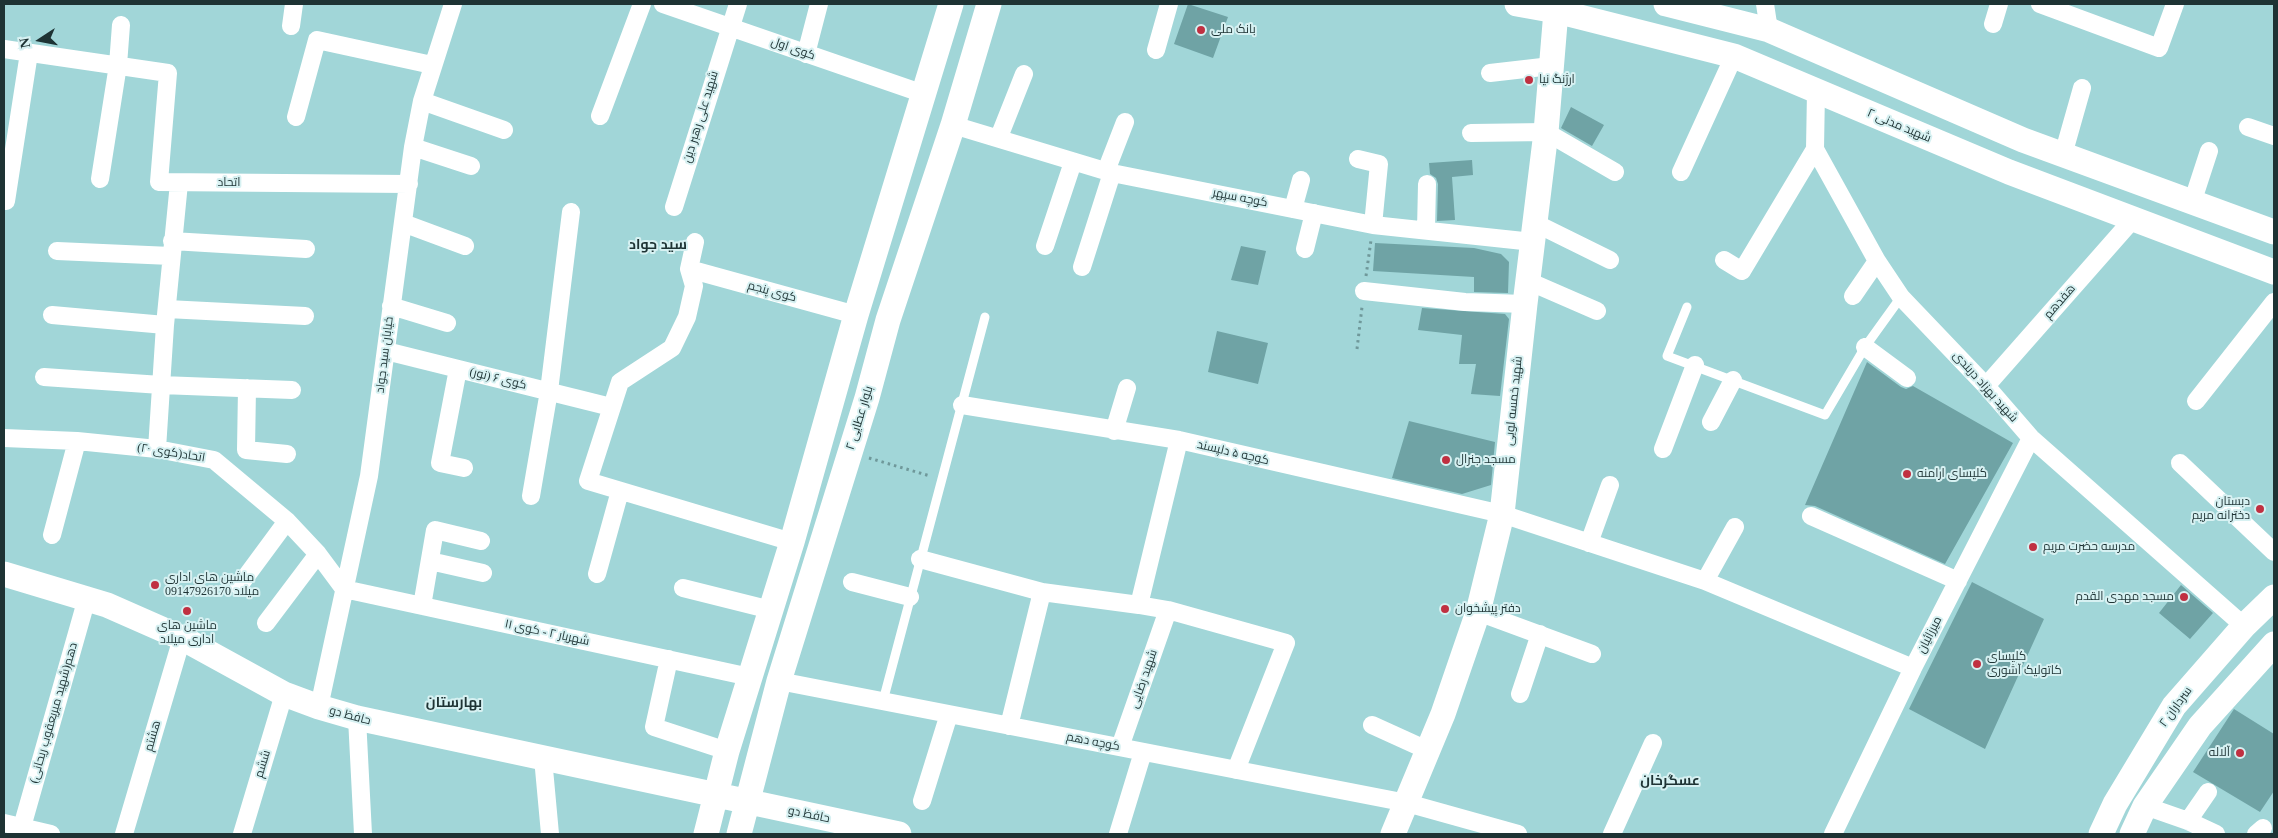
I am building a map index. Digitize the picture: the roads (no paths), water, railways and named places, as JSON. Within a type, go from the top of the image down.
[{"type":"street","points":[[291,26],[294,4]]},
{"type":"street","name":"خیابان سید جواد","points":[[318,707],[369,476],[413,147],[432,64],[453,4]]},
{"type":"street","points":[[600,116],[642,4]]},
{"type":"street","name":"کوی اول","points":[[663,4],[924,94]]},
{"type":"street","name":"شهید علی رهبر دین","points":[[674,206],[729,27],[738,4]]},
{"type":"street","points":[[806,54],[820,4]]},
{"type":"street","points":[[706,834],[730,742],[792,542],[856,315],[951,4]]},
{"type":"street","name":"بلوار عطایی ۲","points":[[739,834],[779,681],[867,398],[888,320],[953,125],[990,4]]},
{"type":"street","points":[[1156,50],[1169,4]]},
{"type":"street","name":"شهید مدنی ۲","points":[[1516,4],[1556,11],[1730,55],[2010,172],[2274,272]]},
{"type":"street","points":[[1666,4],[1776,33],[2023,140],[2274,232]]},
{"type":"street","points":[[1765,4],[1776,33],[1766,50],[1768,63],[1775,73]]},
{"type":"street","points":[[1993,24],[1999,4]]},
{"type":"street","points":[[2040,4],[2159,48],[2175,4]]},
{"type":"street","name":"شهید خمسه لویی","points":[[1394,834],[1443,714],[1478,612],[1502,514],[1526,292],[1546,132],[1556,11]]},
{"type":"street","points":[[1681,172],[1730,55],[1744,54],[1752,47],[1751,37],[1737,22]]},
{"type":"street","points":[[100,179],[118,65],[121,25]]},
{"type":"street","points":[[296,117],[317,40],[432,64]]},
{"type":"street","points":[[4,49],[118,65]]},
{"type":"street","points":[[6,201],[29,53]]},
{"type":"street","name":"اتحاد","points":[[118,65],[168,73],[159,182],[409,184]]},
{"type":"street","points":[[1490,73],[1551,66]]},
{"type":"street","points":[[999,137],[1024,74]]},
{"type":"street","points":[[2063,155],[2082,88]]},
{"type":"street","name":"شهید بهزاد دربندی","points":[[1816,91],[1815,149],[1877,261],[1901,297],[1986,386],[2031,438],[2244,626]]},
{"type":"street","points":[[422,101],[504,130]]},
{"type":"street","points":[[1082,267],[1109,172],[1126,122]]},
{"type":"street","name":"کوچه سپهر","points":[[953,125],[999,137],[1072,162],[1109,172],[1373,225],[1426,230],[1534,232],[1610,260]]},
{"type":"street","points":[[2248,127],[2274,136]]},
{"type":"street","points":[[1471,134],[1546,132],[1616,172]]},
{"type":"street","points":[[2010,172],[2023,140]]},
{"type":"street","points":[[413,147],[471,166]]},
{"type":"street","points":[[1724,260],[1742,271],[1815,149]]},
{"type":"street","points":[[2192,203],[2209,151]]},
{"type":"street","points":[[1358,159],[1379,164],[1373,225]]},
{"type":"street","points":[[1045,246],[1072,162]]},
{"type":"street","points":[[1293,209],[1300,180]]},
{"type":"street","points":[[157,449],[166,317],[179,183]]},
{"type":"street","points":[[1426,230],[1427,184]]},
{"type":"street","points":[[531,496],[548,391],[571,212]]},
{"type":"street","points":[[1305,249],[1314,213]]},
{"type":"street","name":"هفدهم","points":[[1986,386],[2134,218]]},
{"type":"street","points":[[403,223],[465,246]]},
{"type":"street","points":[[695,242],[689,269],[694,286],[688,317],[672,348],[620,382],[588,481],[792,542]]},
{"type":"street","points":[[57,251],[172,248],[306,249]]},
{"type":"street","points":[[1853,296],[1877,261]]},
{"type":"street","name":"کوی پنجم","points":[[689,269],[856,315]]},
{"type":"street","points":[[1364,291],[1465,302],[1526,292],[1598,311]]},
{"type":"street","points":[[2196,401],[2274,302]]},
{"type":"street","points":[[391,306],[447,323]]},
{"type":"street","points":[[52,315],[166,317],[305,316]]},
{"type":"street","points":[[856,315],[888,320]]},
{"type":"street","points":[[1865,348],[1907,378]]},
{"type":"street","name":"کوی ۶ (نور)","points":[[386,351],[611,407]]},
{"type":"street","points":[[1663,448],[1695,365]]},
{"type":"street","points":[[458,369],[440,463],[464,468]]},
{"type":"street","points":[[44,377],[161,385],[292,390]]},
{"type":"street","points":[[1711,422],[1733,380]]},
{"type":"street","points":[[247,388],[246,450],[287,454]]},
{"type":"street","points":[[1114,431],[1127,388]]},
{"type":"street","name":"کوچه ۵ دلپسند","points":[[962,405],[1179,440],[1502,514],[1706,581],[1913,668]]},
{"type":"street","name":"اتحاد(کوی ۲۰)","points":[[4,438],[77,441],[157,449],[214,460],[287,521],[318,554],[344,589]]},
{"type":"street","name":"میرزائیان","points":[[1833,834],[1913,668],[2031,438]]},
{"type":"street","points":[[1139,605],[1179,440]]},
{"type":"street","points":[[52,535],[77,441]]},
{"type":"street","points":[[2180,462],[2274,552]]},
{"type":"street","points":[[1589,543],[1610,485]]},
{"type":"street","points":[[597,574],[620,490]]},
{"type":"street","points":[[1811,516],[1958,581]]},
{"type":"street","points":[[239,586],[287,521]]},
{"type":"street","points":[[1706,581],[1735,527]]},
{"type":"street","points":[[422,606],[435,530],[481,541]]},
{"type":"street","points":[[266,623],[318,554]]},
{"type":"street","points":[[920,559],[1042,592],[1168,610],[1286,643],[1236,770]]},
{"type":"street","points":[[430,561],[483,574]]},
{"type":"street","name":"حافظ دو","points":[[4,574],[87,598],[182,638],[284,694],[318,707],[356,718],[716,794],[893,834]]},
{"type":"street","points":[[852,582],[910,598]]},
{"type":"street","points":[[683,588],[771,610]]},
{"type":"street","name":"شهریار ۲ - کوی ۱۱","points":[[344,589],[750,677]]},
{"type":"street","points":[[1009,726],[1042,592]]},
{"type":"street","name":"سرداران ۲","points":[[2101,834],[2115,804],[2174,706],[2244,626],[2274,597]]},
{"type":"street","name":"دهم(شهید میریعقوب ریحانی)","points":[[21,831],[87,598]]},
{"type":"street","name":"شهید رضایی","points":[[1120,747],[1168,610]]},
{"type":"street","points":[[1478,612],[1592,654]]},
{"type":"street","points":[[2132,834],[2145,806],[2200,726],[2271,651],[2244,626]]},
{"type":"street","points":[[1520,694],[1540,634]]},
{"type":"street","name":"هشتم","points":[[124,834],[182,638]]},
{"type":"street","points":[[669,659],[654,727],[730,742],[739,752],[752,755],[760,752],[764,793],[786,811]]},
{"type":"street","name":"کوچه دهم","points":[[779,681],[1406,802],[1518,834]]},
{"type":"street","name":"ششم","points":[[242,834],[284,694]]},
{"type":"street","points":[[922,801],[949,714]]},
{"type":"street","points":[[356,718],[363,834]]},
{"type":"street","points":[[1372,725],[1427,750]]},
{"type":"street","points":[[1612,834],[1653,743]]},
{"type":"street","points":[[1118,834],[1143,752]]},
{"type":"street","points":[[543,758],[550,834]]},
{"type":"street","points":[[2188,821],[2208,792]]},
{"type":"street","points":[[2145,806],[2188,821],[2216,834]]},
{"type":"street","points":[[4,823],[21,831],[51,834]]},
{"type":"lane","points":[[1687,307],[1667,356],[1825,415],[1865,348],[1901,297]]},
{"type":"lane","points":[[883,701],[985,317]]},
{"type":"place","name":"بانک ملی","points":[[1201,30]]},
{"type":"place","name":"ارژنگ نیا","points":[[1529,80]]},
{"type":"place","name":"مسجد جنرال","points":[[1446,460]]},
{"type":"place","name":"کلیسای ارامنه","points":[[1907,474]]},
{"type":"place","name":"دبستان دخترانه مریم","points":[[2260,509]]},
{"type":"place","name":"مدرسه حضرت مریم","points":[[2033,547]]},
{"type":"place","name":"ماشین های اداری میلاد 09147926170","points":[[155,585]]},
{"type":"place","name":"مسجد مهدی القدم","points":[[2184,597]]},
{"type":"place","name":"دفتر پیشخوان","points":[[1445,609]]},
{"type":"place","name":"ماشین های اداری میلاد","points":[[187,611]]},
{"type":"place","name":"کلیسای کاتولیک آشوری","points":[[1977,664]]},
{"type":"place","name":"آلاله","points":[[2240,753]]},
{"type":"district","name":"سید جواد","points":[[658,245]]},
{"type":"district","name":"بهارستان","points":[[454,703]]},
{"type":"district","name":"عسگرخان","points":[[1670,781]]}]
